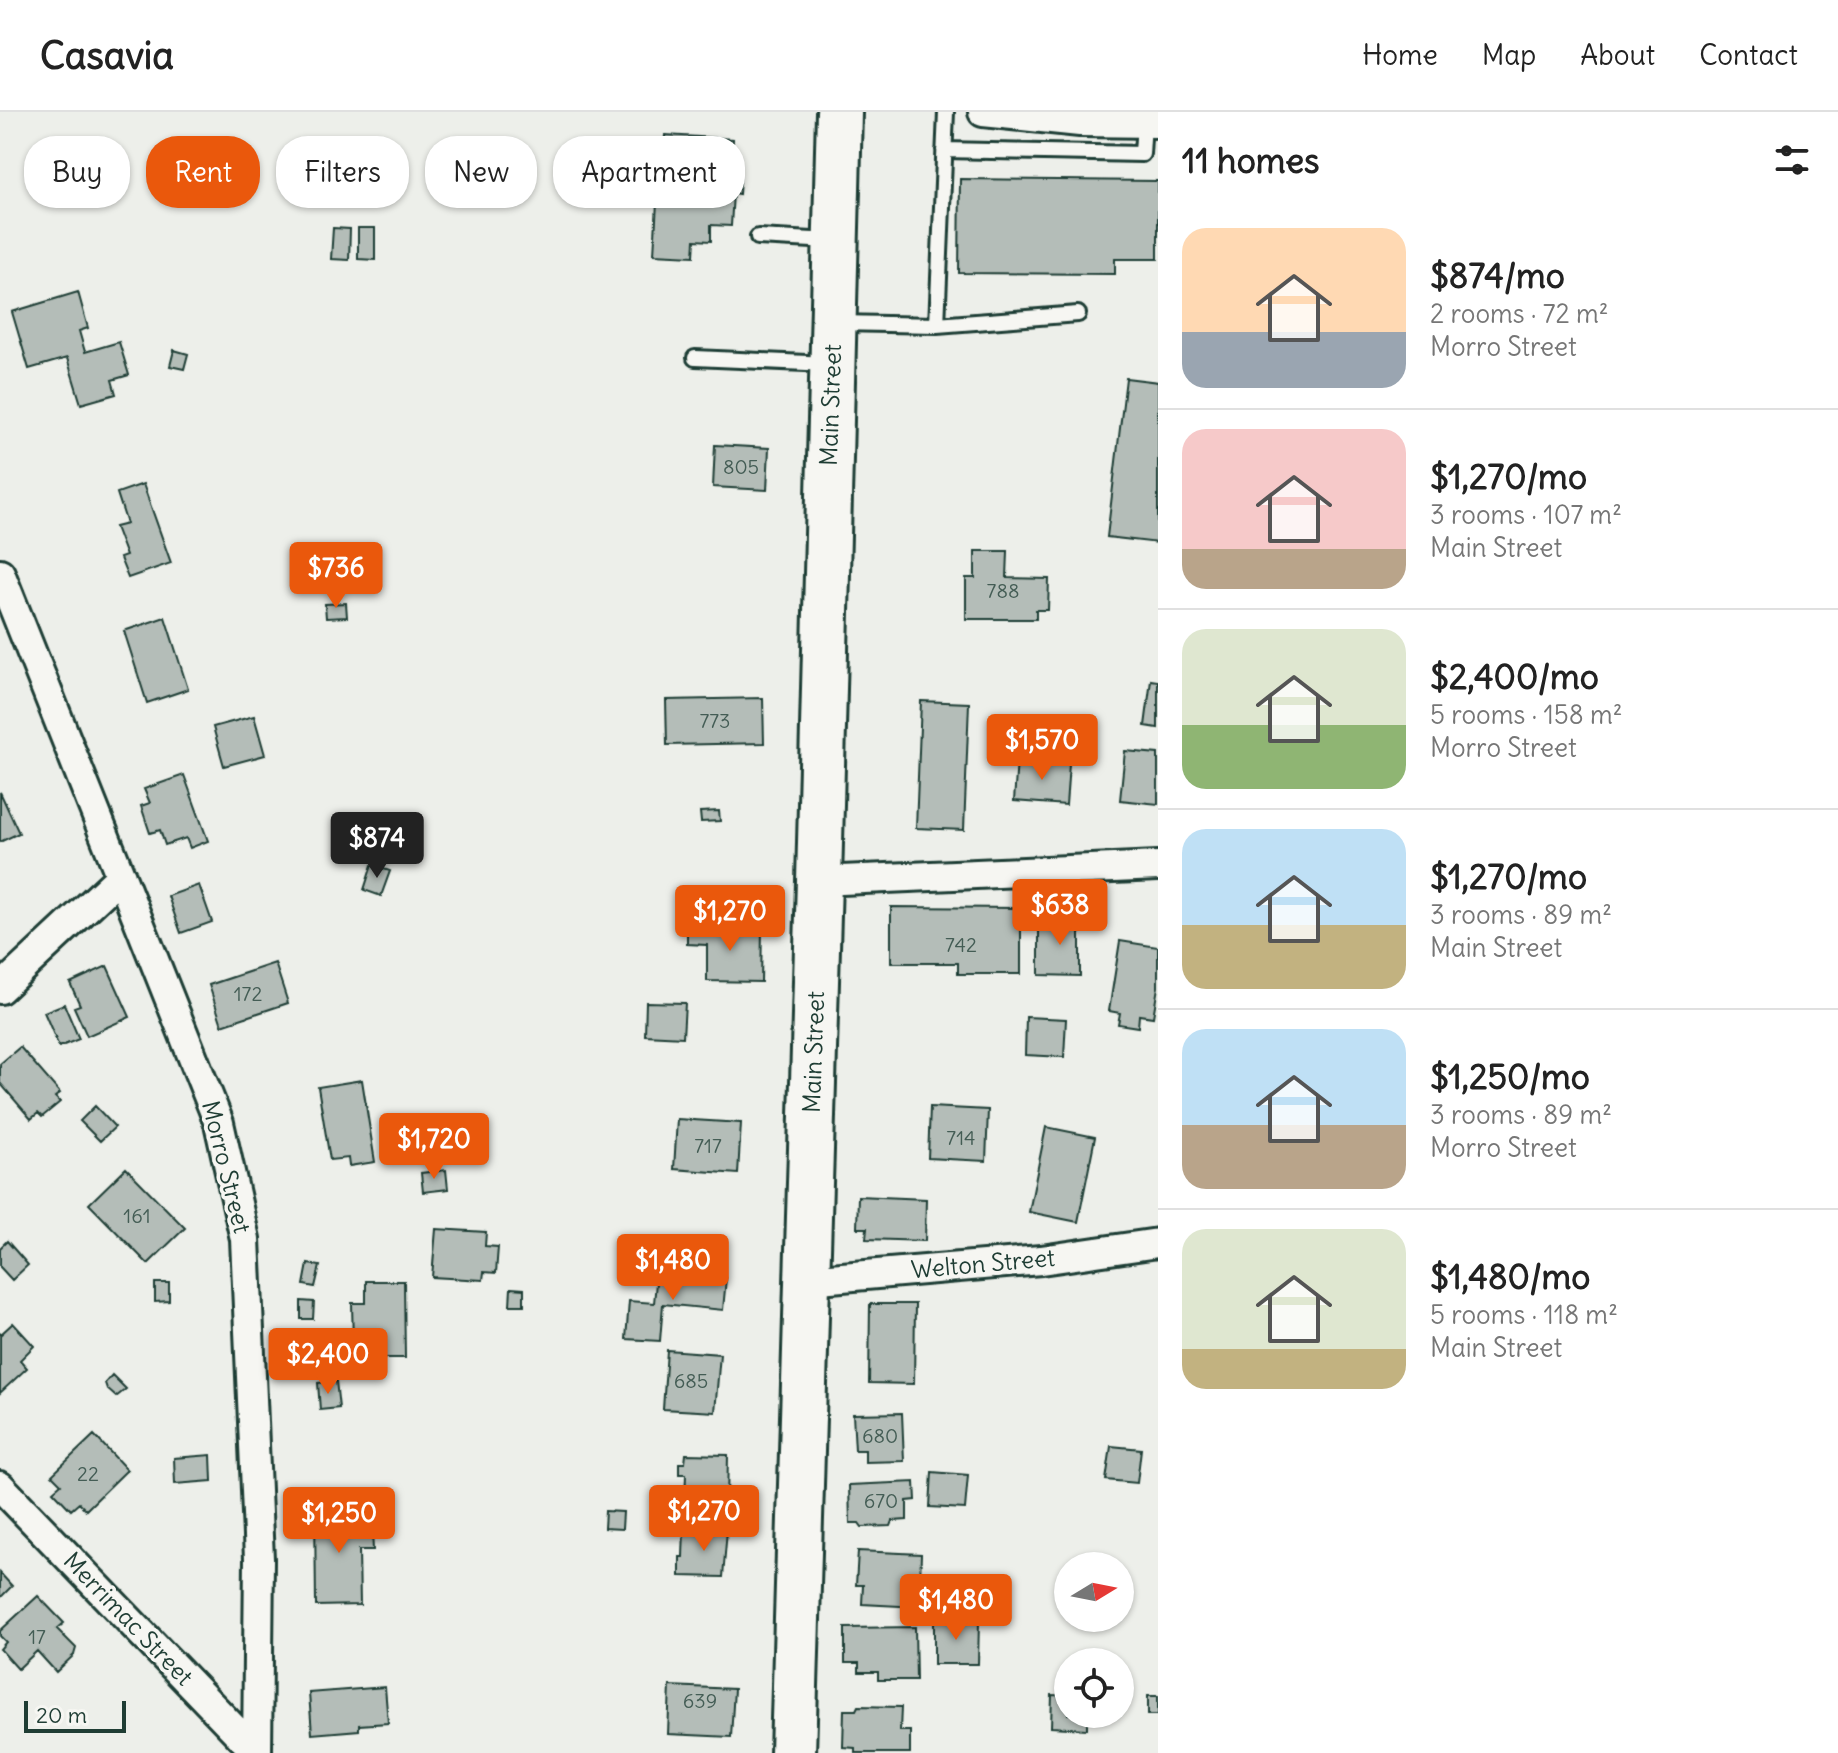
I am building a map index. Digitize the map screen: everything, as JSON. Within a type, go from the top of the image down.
[{"type":"main road","name":"Main Street","points":[[793,1753],[839,112]]},
{"type":"street","points":[[983,112],[1151,123]]},
{"type":"street","name":"Morro Street","points":[[0,573],[219,1123],[245,1239],[259,1559],[257,1753]]},
{"type":"street","points":[[819,881],[1158,866]]},
{"type":"street","points":[[0,989],[121,876]]},
{"type":"street","name":"Welton Street","points":[[807,1280],[1041,1260],[1158,1243]]},
{"type":"street","name":"Merrimac Street","points":[[0,1486],[257,1753]]},
{"type":"lane","points":[[937,325],[946,112]]},
{"type":"lane","points":[[944,150],[1142,154],[1151,123]]},
{"type":"lane","points":[[758,237],[835,241]]},
{"type":"lane","points":[[695,358],[833,344],[937,325],[1078,314]]},
{"type":"building","points":[[960,179],[1158,181],[1158,259],[1115,259],[1115,274],[959,273]]},
{"type":"building","points":[[657,208],[732,208],[731,226],[711,225],[711,241],[695,240],[694,256],[654,254]]},
{"type":"building","points":[[333,228],[350,229],[349,260],[331,259]]},
{"type":"building","points":[[358,228],[375,228],[375,260],[358,259]]},
{"type":"building","points":[[78,292],[88,328],[79,331],[85,352],[119,342],[129,375],[112,380],[116,394],[81,404],[67,358],[29,369],[12,312]]},
{"type":"building","points":[[174,350],[188,354],[184,369],[170,366]]},
{"type":"building","points":[[1126,378],[1158,382],[1158,543],[1107,537]]},
{"type":"building","points":[[715,445],[769,448],[767,490],[713,487]]},
{"type":"building","points":[[143,484],[171,563],[128,578],[120,558],[126,556],[115,527],[127,524],[117,493]]},
{"type":"building","points":[[975,551],[1008,551],[1007,578],[1049,579],[1048,610],[1036,610],[1036,619],[966,619],[966,578],[975,578]]},
{"type":"building","points":[[346,603],[347,617],[326,618],[325,604]]},
{"type":"building","points":[[165,617],[188,689],[147,703],[124,631]]},
{"type":"building","points":[[1151,680],[1158,681],[1158,728],[1145,726]]},
{"type":"building","points":[[763,698],[764,743],[667,745],[666,700]]},
{"type":"building","points":[[921,701],[969,703],[964,830],[916,828]]},
{"type":"building","points":[[254,716],[265,755],[224,766],[213,727]]},
{"type":"building","points":[[1125,751],[1158,754],[1158,804],[1120,800]]},
{"type":"building","points":[[1017,760],[1069,764],[1066,805],[1014,801]]},
{"type":"building","points":[[184,775],[208,841],[190,848],[186,838],[165,845],[160,830],[150,833],[141,806],[150,803],[144,789]]},
{"type":"building","points":[[0,792],[19,833],[0,842]]},
{"type":"building","points":[[719,811],[720,821],[701,822],[700,812]]},
{"type":"building","points":[[372,865],[390,871],[381,896],[364,890]]},
{"type":"building","points":[[199,885],[212,922],[181,933],[168,896]]},
{"type":"building","points":[[891,907],[1021,908],[1021,974],[958,974],[958,963],[891,963]]},
{"type":"building","points":[[1051,912],[1069,912],[1069,925],[1080,925],[1080,976],[1039,975],[1039,926],[1051,926]]},
{"type":"building","points":[[687,927],[762,929],[761,982],[707,981],[707,945],[687,944]]},
{"type":"building","points":[[1120,941],[1158,947],[1158,987],[1153,1017],[1139,1015],[1138,1027],[1118,1024],[1120,1013],[1109,1011]]},
{"type":"building","points":[[275,963],[288,1003],[222,1025],[209,985]]},
{"type":"building","points":[[107,966],[130,1017],[87,1036],[74,1007],[80,1005],[70,983]]},
{"type":"building","points":[[646,1002],[685,1003],[683,1037],[645,1035]]},
{"type":"building","points":[[64,1004],[79,1039],[59,1047],[44,1012]]},
{"type":"building","points":[[1026,1017],[1066,1019],[1064,1057],[1025,1055]]},
{"type":"building","points":[[20,1047],[60,1093],[55,1097],[60,1102],[42,1117],[38,1113],[31,1119],[0,1083],[0,1064]]},
{"type":"building","points":[[362,1080],[375,1162],[349,1166],[348,1158],[330,1160],[318,1087]]},
{"type":"building","points":[[95,1106],[115,1127],[100,1141],[80,1121]]},
{"type":"building","points":[[930,1107],[988,1110],[986,1161],[928,1158]]},
{"type":"building","points":[[677,1119],[741,1123],[738,1174],[674,1169]]},
{"type":"building","points":[[1046,1127],[1095,1137],[1078,1222],[1029,1212]]},
{"type":"building","points":[[126,1168],[185,1228],[148,1264],[89,1204]]},
{"type":"building","points":[[446,1170],[448,1189],[423,1192],[421,1173]]},
{"type":"building","points":[[858,1196],[926,1199],[925,1241],[866,1239],[867,1228],[857,1228]]},
{"type":"building","points":[[436,1229],[486,1232],[485,1246],[498,1247],[496,1273],[484,1272],[483,1280],[432,1277]]},
{"type":"building","points":[[7,1241],[28,1265],[12,1280],[0,1267],[0,1248]]},
{"type":"building","points":[[308,1264],[320,1266],[315,1287],[304,1285]]},
{"type":"building","points":[[657,1272],[726,1278],[723,1310],[663,1304],[660,1341],[626,1339],[629,1301],[654,1303]]},
{"type":"building","points":[[366,1281],[404,1281],[405,1358],[366,1358],[366,1343],[353,1343],[352,1303],[366,1303]]},
{"type":"building","points":[[155,1283],[169,1283],[169,1301],[155,1302]]},
{"type":"building","points":[[511,1288],[524,1289],[524,1305],[510,1305]]},
{"type":"building","points":[[301,1301],[314,1302],[313,1319],[301,1319]]},
{"type":"building","points":[[870,1304],[915,1304],[914,1384],[869,1383]]},
{"type":"building","points":[[13,1323],[34,1346],[20,1360],[27,1368],[0,1393],[0,1332]]},
{"type":"building","points":[[667,1350],[720,1354],[715,1412],[663,1409]]},
{"type":"building","points":[[112,1375],[126,1389],[116,1397],[105,1383]]},
{"type":"building","points":[[336,1381],[339,1408],[320,1410],[318,1383]]},
{"type":"building","points":[[902,1413],[904,1461],[865,1462],[865,1450],[855,1450],[853,1414]]},
{"type":"building","points":[[94,1435],[127,1470],[86,1510],[79,1503],[71,1510],[53,1491],[61,1484],[52,1475]]},
{"type":"building","points":[[1111,1446],[1141,1449],[1137,1483],[1106,1480]]},
{"type":"building","points":[[686,1454],[728,1455],[727,1502],[685,1501],[686,1474],[679,1474],[679,1463],[685,1463]]},
{"type":"building","points":[[211,1455],[212,1481],[175,1484],[174,1458]]},
{"type":"building","points":[[932,1472],[968,1475],[965,1509],[930,1507]]},
{"type":"building","points":[[915,1482],[916,1500],[907,1501],[907,1520],[893,1521],[891,1526],[862,1527],[859,1523],[850,1523],[849,1485]]},
{"type":"building","points":[[358,1506],[359,1532],[372,1532],[373,1550],[359,1550],[360,1605],[316,1606],[315,1507]]},
{"type":"building","points":[[605,1511],[623,1512],[622,1529],[604,1528]]},
{"type":"building","points":[[684,1529],[727,1530],[723,1577],[680,1576]]},
{"type":"building","points":[[858,1551],[921,1554],[919,1607],[862,1604],[863,1585],[856,1585]]},
{"type":"building","points":[[0,1573],[12,1586],[0,1598]]},
{"type":"building","points":[[38,1596],[64,1623],[57,1629],[76,1648],[74,1655],[56,1672],[37,1651],[18,1669],[0,1649],[6,1642],[0,1631]]},
{"type":"building","points":[[934,1620],[979,1621],[978,1664],[934,1664]]},
{"type":"building","points":[[915,1627],[916,1680],[878,1680],[878,1672],[859,1672],[859,1663],[845,1663],[845,1628]]},
{"type":"building","points":[[670,1686],[734,1689],[731,1737],[668,1734]]},
{"type":"building","points":[[385,1687],[388,1723],[359,1725],[359,1730],[312,1734],[309,1693]]},
{"type":"building","points":[[1052,1695],[1054,1695],[1054,1727],[1051,1727]]},
{"type":"building","points":[[1148,1696],[1158,1696],[1158,1715],[1148,1715]]},
{"type":"building","points":[[858,1706],[901,1707],[900,1731],[910,1731],[910,1753],[855,1753],[855,1748],[843,1747],[844,1710],[856,1710]]}]
